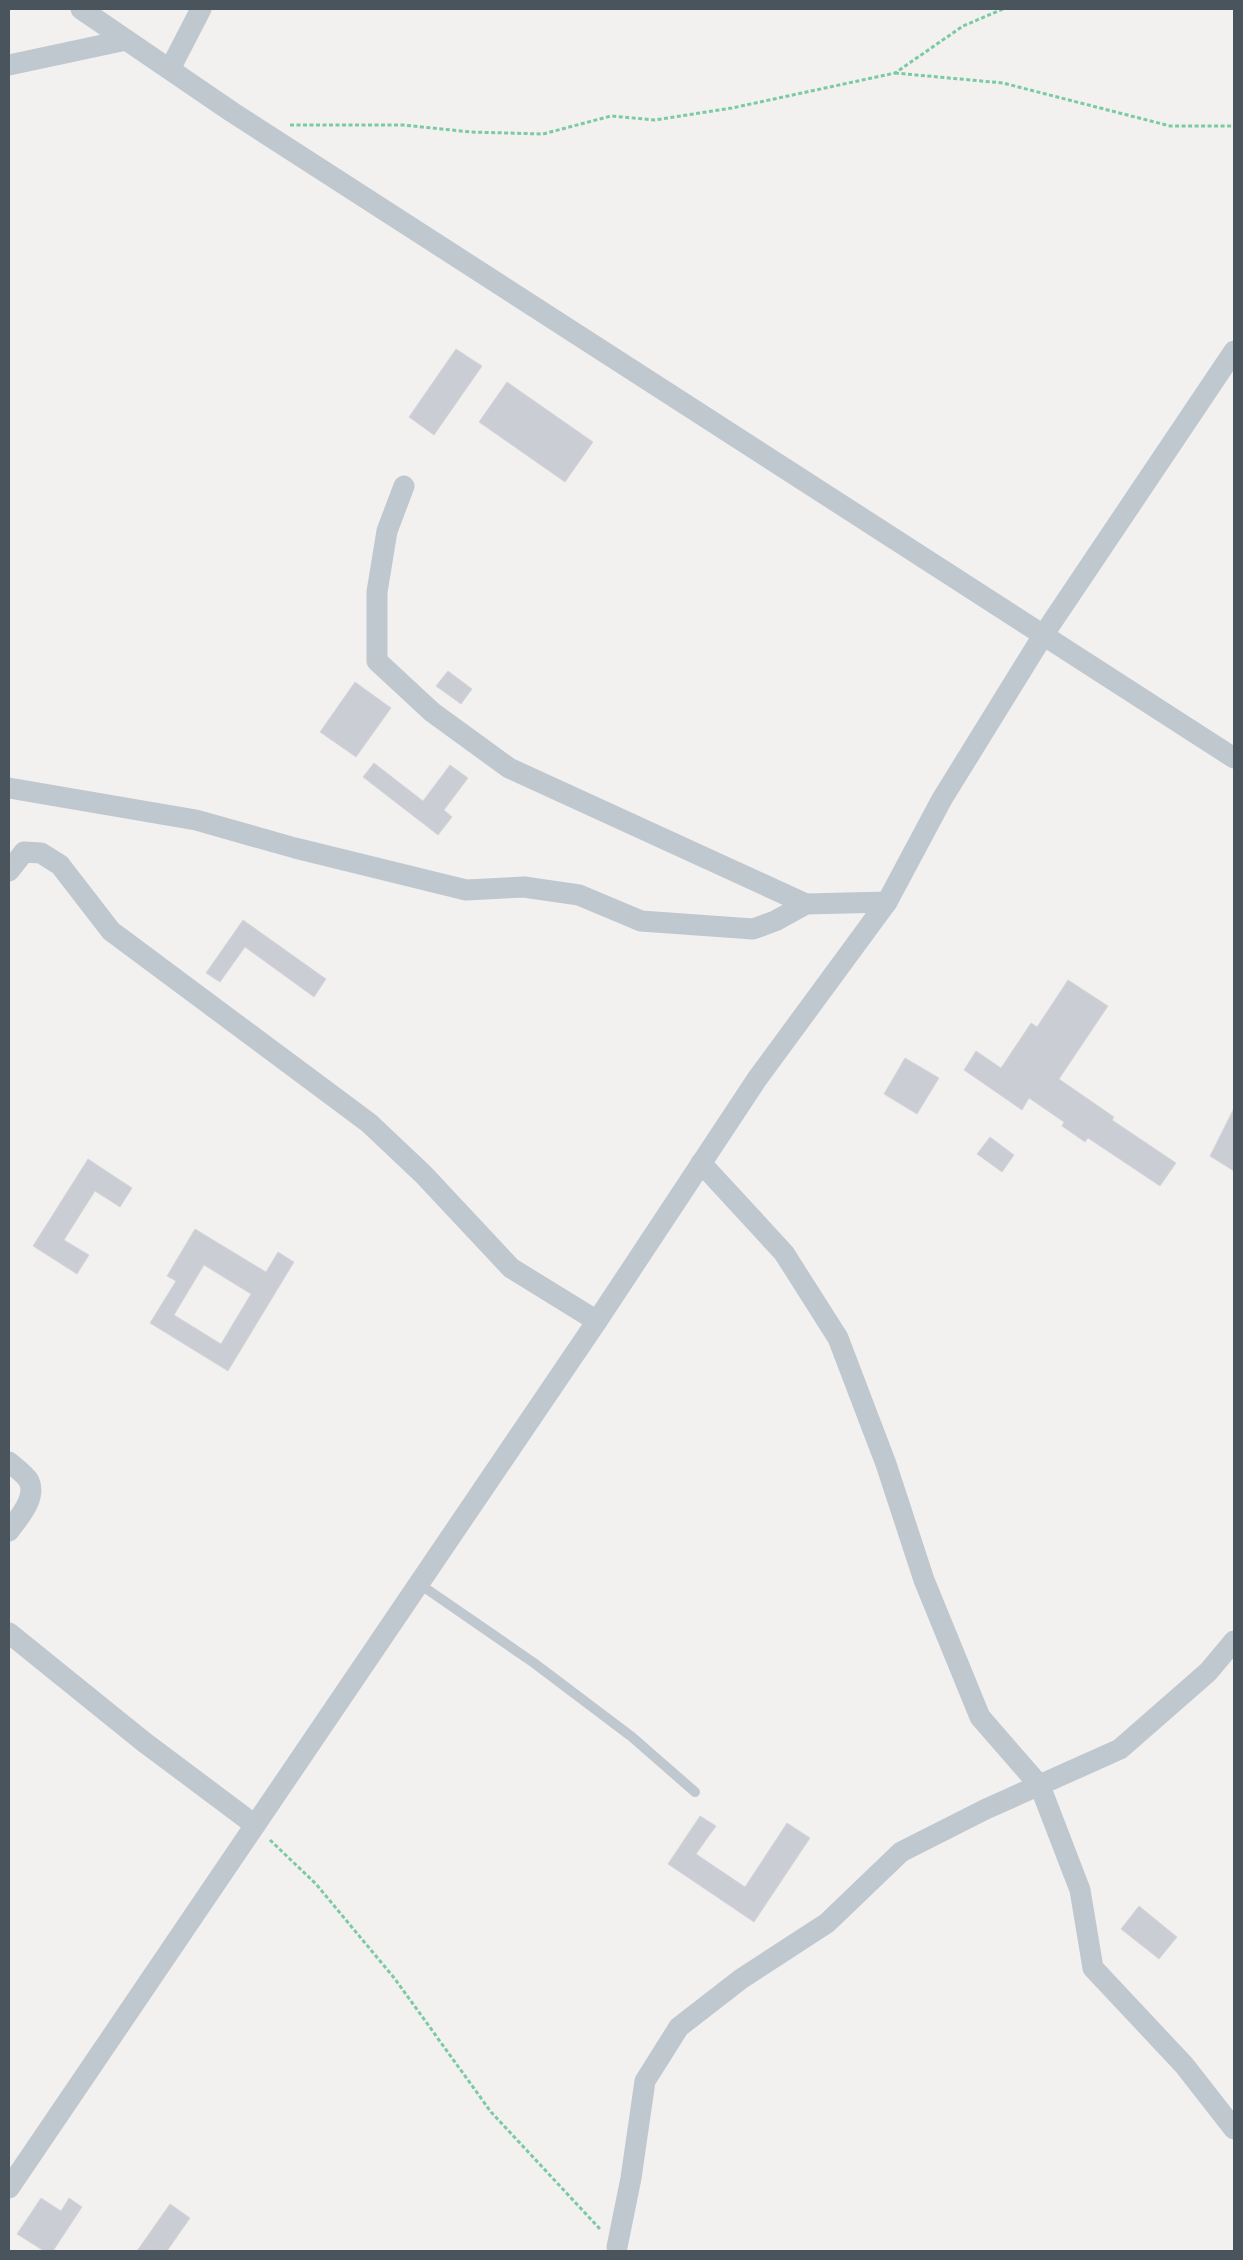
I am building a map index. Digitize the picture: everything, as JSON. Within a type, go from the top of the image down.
[{"type":"street","points":[[81,9],[255,126],[1234,758]]},
{"type":"street","points":[[170,69],[201,9]]},
{"type":"street","points":[[9,65],[126,40]]},
{"type":"street","points":[[9,2188],[597,1321],[757,1079],[887,902],[942,799],[1044,634],[1234,351]]},
{"type":"street","points":[[404,486],[387,531],[377,592],[377,661],[432,712],[509,768],[806,904],[887,902]]},
{"type":"street","points":[[9,788],[196,820],[304,851],[466,890],[524,887],[579,894],[641,921],[753,929],[775,921],[806,904]]},
{"type":"street","points":[[9,871],[24,852],[42,854],[60,865],[111,931],[369,1123],[423,1174],[511,1268],[597,1321]]},
{"type":"street","points":[[701,1163],[784,1253],[838,1338],[886,1464],[924,1580],[980,1717],[1040,1786],[1080,1890],[1093,1968],[1184,2065],[1234,2129]]},
{"type":"street","points":[[9,1462],[29,1480],[31,1494],[26,1507],[9,1531]]},
{"type":"street","points":[[9,1633],[144,1742],[255,1825]]},
{"type":"street","points":[[617,2247],[631,2178],[645,2081],[678,2027],[741,1978],[827,1923],[901,1852],[986,1809],[1120,1749],[1208,1672],[1234,1641]]},
{"type":"lane","points":[[418,1583],[534,1663],[617,1726],[695,1792]]},
{"type":"path","points":[[895,73],[963,26],[1003,9]]},
{"type":"path","points":[[255,126],[403,125],[471,132],[542,134],[611,116],[654,120],[732,108],[895,73],[1004,83],[1170,126],[1234,126]]},
{"type":"path","points":[[255,1825],[316,1884],[395,1979],[491,2112],[617,2247]]},
{"type":"building","points":[[456,349],[482,366],[434,435],[409,417]]},
{"type":"building","points":[[507,382],[593,442],[565,482],[479,422]]},
{"type":"building","points":[[448,671],[472,689],[461,704],[436,686]]},
{"type":"building","points":[[355,682],[391,708],[356,757],[320,732]]},
{"type":"building","points":[[374,763],[423,801],[450,765],[468,778],[444,810],[452,817],[438,835],[363,777]]},
{"type":"building","points":[[243,920],[326,979],[314,997],[245,947],[220,982],[206,973]]},
{"type":"building","points":[[1068,980],[1108,1006],[1059,1079],[1114,1117],[1112,1120],[1176,1163],[1160,1186],[1088,1138],[1085,1142],[1062,1126],[1064,1122],[1029,1098],[1022,1110],[964,1070],[976,1051],[1001,1068],[1031,1023],[1037,1027]]},
{"type":"building","points":[[905,1058],[939,1078],[917,1114],[884,1094]]},
{"type":"building","points":[[1234,1108],[1234,1171],[1210,1156]]},
{"type":"building","points":[[990,1137],[1014,1155],[1002,1172],[977,1154]]},
{"type":"building","points":[[88,1159],[132,1188],[120,1207],[95,1191],[64,1240],[89,1255],[77,1274],[33,1246]]},
{"type":"building","points":[[195,1229],[266,1272],[278,1252],[294,1262],[228,1371],[150,1323],[176,1281],[167,1276]],"holes":[[[204,1265],[251,1294],[221,1344],[174,1315]]]},
{"type":"building","points":[[700,1816],[716,1826],[696,1854],[745,1887],[787,1823],[810,1838],[754,1922],[668,1864]]},
{"type":"building","points":[[1139,1906],[1177,1937],[1159,1959],[1121,1929]]},
{"type":"building","points":[[41,2198],[61,2211],[69,2198],[82,2207],[53,2251],[44,2251],[17,2234]]},
{"type":"building","points":[[170,2204],[190,2218],[167,2251],[137,2251]]}]
